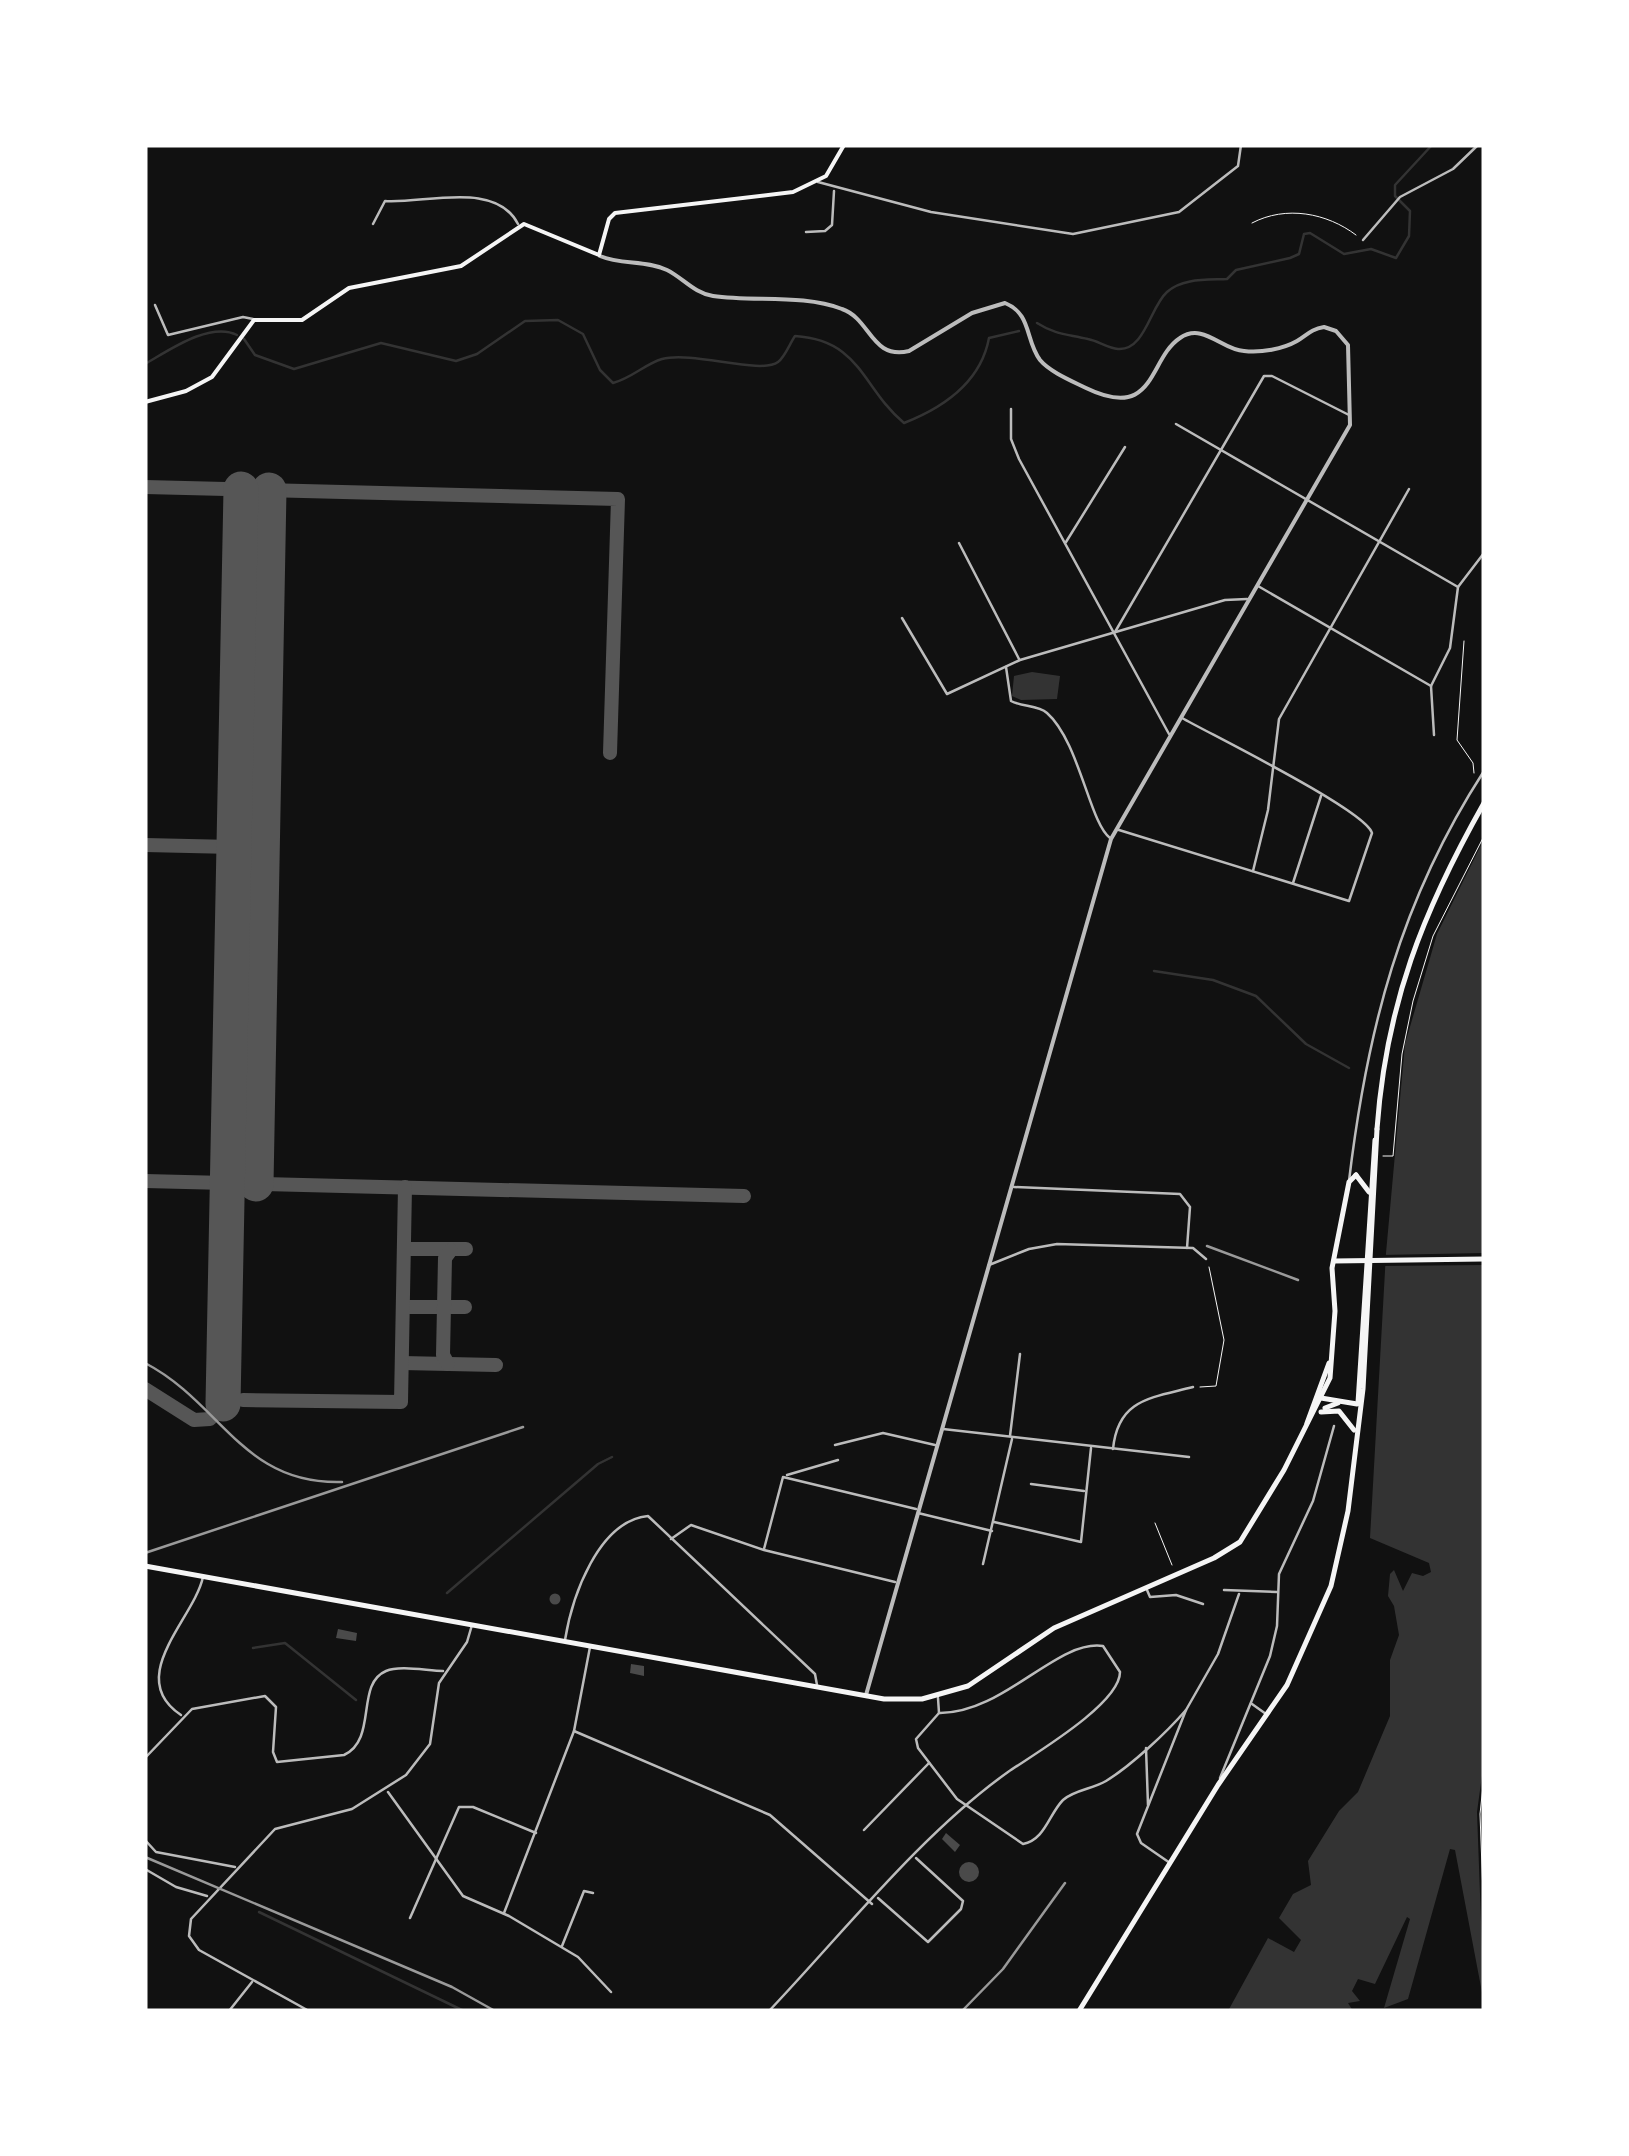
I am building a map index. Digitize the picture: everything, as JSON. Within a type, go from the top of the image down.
[{"type":"main road","points":[[145,402],[186,392],[212,377],[254,320],[302,320],[349,288],[461,266],[519,226],[534,225],[598,256],[607,224],[616,213],[774,196],[818,182],[834,166],[844,145]]},
{"type":"main road","points":[[1079,2011],[1304,1654],[1331,1586],[1348,1511],[1356,1433],[1383,1056],[1402,978],[1427,913],[1484,803]]},
{"type":"main road","points":[[145,1566],[866,1696],[906,1700],[938,1696],[982,1679],[1054,1628],[1224,1553],[1247,1533],[1321,1398],[1331,1360],[1334,1261],[1349,1182],[1356,1175],[1374,1176]]},
{"type":"main road","points":[[1356,1175],[1369,1192]]},
{"type":"main road","points":[[1358,1404],[1369,1192],[1374,1176]]},
{"type":"main road","points":[[1334,1261],[1484,1259]]},
{"type":"main road","points":[[1306,1429],[1331,1360]]},
{"type":"main road","points":[[1321,1398],[1358,1404]]},
{"type":"main road","points":[[1310,1410],[1321,1398]]},
{"type":"main road","points":[[1306,1429],[1321,1412],[1338,1403]]},
{"type":"main road","points":[[1321,1412],[1343,1414],[1356,1433]]},
{"type":"street","points":[[818,182],[834,190],[931,212],[1080,234],[1189,207],[1240,163],[1241,145]]},
{"type":"street","points":[[1363,240],[1398,199],[1453,170],[1478,145]]},
{"type":"street","points":[[806,232],[825,231],[832,225],[834,190]]},
{"type":"street","points":[[373,224],[385,201],[481,198],[506,210],[519,226]]},
{"type":"street","points":[[598,256],[625,265],[658,267],[705,294],[840,308],[856,317],[878,345],[896,353],[914,348],[972,313],[1006,303],[1024,317],[1033,346],[1046,365],[1091,390],[1118,397],[1134,394],[1150,382],[1173,344],[1185,335],[1205,334],[1245,352],[1274,349],[1316,328],[1329,328],[1348,345],[1351,416],[1347,431],[1111,839],[866,1696]]},
{"type":"street","points":[[155,305],[168,335],[242,317],[254,320]]},
{"type":"street","points":[[1113,633],[1264,376],[1272,376],[1351,416]]},
{"type":"street","points":[[1011,410],[1015,450],[1161,728],[1170,735]]},
{"type":"street","points":[[1176,424],[1458,587]]},
{"type":"street","points":[[1064,544],[1125,447]]},
{"type":"street","points":[[1252,872],[1279,719],[1409,490]]},
{"type":"street","points":[[959,543],[1020,660]]},
{"type":"street","points":[[1434,735],[1431,686],[1450,648],[1458,587],[1484,553]]},
{"type":"street","points":[[1257,586],[1431,686]]},
{"type":"street","points":[[902,618],[942,691],[949,694],[1020,660],[1225,600],[1249,600]]},
{"type":"street","points":[[1006,667],[1011,701],[1040,708],[1051,717],[1083,771],[1100,830],[1111,839]]},
{"type":"street","points":[[1116,829],[1349,900],[1372,833],[1362,819],[1180,717]]},
{"type":"street","points":[[1349,1182],[1364,1062],[1390,971],[1418,898],[1484,771]]},
{"type":"street","points":[[1292,884],[1322,794]]},
{"type":"street","points":[[1010,1186],[1180,1194],[1190,1207],[1186,1248]]},
{"type":"street","points":[[988,1265],[1028,1249],[1057,1244],[1196,1249],[1206,1259]]},
{"type":"street","points":[[983,1564],[1012,1436],[1020,1354]]},
{"type":"street","points":[[1112,1448],[1115,1425],[1122,1414],[1148,1399],[1193,1387]]},
{"type":"street","points":[[1218,1785],[1274,1641],[1282,1567],[1313,1501],[1334,1426]]},
{"type":"street","points":[[941,1429],[1189,1457]]},
{"type":"street","points":[[836,1445],[883,1434],[936,1446]]},
{"type":"street","points":[[994,1522],[1081,1542],[1091,1446]]},
{"type":"street","points":[[782,1476],[838,1460]]},
{"type":"street","points":[[782,1476],[992,1530]]},
{"type":"street","points":[[764,1550],[782,1476]]},
{"type":"street","points":[[1030,1484],[1086,1491]]},
{"type":"street","points":[[565,1641],[597,1550],[615,1529],[648,1516],[815,1674],[816,1686]]},
{"type":"street","points":[[671,1539],[690,1525],[764,1550],[897,1582]]},
{"type":"street","points":[[182,1716],[168,1703],[160,1676],[166,1643],[201,1590],[204,1576]]},
{"type":"street","points":[[1146,1588],[1150,1597],[1185,1598],[1203,1604]]},
{"type":"street","points":[[1224,1590],[1239,1594],[1250,1589],[1278,1592]]},
{"type":"street","points":[[770,2011],[964,1803],[1095,1710],[1114,1691],[1120,1677],[1103,1646],[1094,1645],[1070,1654],[988,1704],[939,1713],[916,1739],[929,1763],[964,1803],[1019,1843],[1028,1844],[1039,1836],[1068,1796],[1105,1782],[1168,1732],[1211,1670],[1239,1594]]},
{"type":"street","points":[[309,2011],[191,1941],[188,1924],[235,1867],[281,1826],[352,1809],[387,1791],[418,1763],[430,1744],[445,1671],[467,1642],[472,1625]]},
{"type":"street","points":[[504,1914],[574,1732],[590,1646]]},
{"type":"street","points":[[145,1758],[182,1716],[200,1706],[270,1697],[276,1706],[273,1752],[280,1763],[336,1757],[353,1750],[366,1721],[371,1686],[388,1670],[445,1671]]},
{"type":"street","points":[[938,1696],[939,1713]]},
{"type":"street","points":[[1250,1704],[1267,1716]]},
{"type":"street","points":[[1170,1863],[1138,1839],[1186,1710]]},
{"type":"street","points":[[574,1732],[770,1815],[872,1904]]},
{"type":"street","points":[[1146,1746],[1148,1807]]},
{"type":"street","points":[[864,1830],[929,1763]]},
{"type":"street","points":[[387,1791],[462,1896],[504,1914],[562,1947],[587,1964],[611,1992]]},
{"type":"street","points":[[410,1918],[463,1806],[538,1833]]},
{"type":"street","points":[[145,1840],[156,1852],[235,1867]]},
{"type":"street","points":[[877,1897],[928,1942],[962,1909],[963,1900],[915,1857]]},
{"type":"street","points":[[145,1869],[208,1897]]},
{"type":"street","points":[[562,1947],[584,1892],[593,1893]]},
{"type":"street","points":[[229,2011],[253,1981]]},
{"type":"path","points":[[1252,223],[1292,212],[1332,220],[1363,240]]},
{"type":"path","points":[[1464,641],[1457,740],[1478,780]]},
{"type":"path","points":[[1382,1156],[1393,1156],[1402,1054],[1412,1001],[1434,936],[1484,836]]},
{"type":"path","points":[[1193,1387],[1216,1386],[1222,1374],[1224,1340],[1206,1259]]},
{"type":"path","points":[[1155,1523],[1179,1574]]},
{"type":"path","points":[[1484,1777],[1480,1814],[1484,1921]]},
{"type":"shaded area","points":[[1032,672],[1060,676],[1057,699],[1021,700],[1012,696],[1014,676]]},
{"type":"shaded area","points":[[1484,839],[1484,1761],[1477,1812],[1484,2003],[1455,1850],[1450,1849],[1408,1999],[1384,2008],[1410,1919],[1407,1917],[1375,1984],[1358,1979],[1352,1991],[1360,2001],[1348,2003],[1353,2011],[1228,2011],[1268,1938],[1294,1952],[1301,1940],[1279,1918],[1293,1894],[1311,1885],[1308,1861],[1339,1811],[1358,1792],[1390,1716],[1390,1660],[1399,1635],[1394,1606],[1388,1596],[1390,1574],[1394,1570],[1403,1591],[1412,1573],[1423,1576],[1431,1572],[1429,1563],[1370,1538],[1386,1253],[1405,1044],[1437,934]]},
{"type":"pier","points":[[1484,1253],[1484,1265],[1381,1266],[1381,1255]]},
{"type":"building","points":[[555,1593],[561,1599],[555,1605],[549,1599]]},
{"type":"building","points":[[338,1629],[357,1633],[356,1641],[336,1638]]},
{"type":"building","points":[[631,1664],[644,1666],[644,1676],[630,1673]]},
{"type":"building","points":[[946,1833],[960,1845],[955,1852],[942,1839]]},
{"type":"building","points":[[969,1862],[979,1872],[969,1882],[959,1872]]},
{"type":"waterway","points":[[1037,323],[1056,332],[1127,348],[1141,336],[1161,299],[1173,287],[1227,279],[1236,270],[1290,258],[1299,254],[1304,234],[1310,233],[1344,254],[1371,249],[1396,258],[1409,236],[1410,211],[1395,196],[1395,185],[1432,145]]},
{"type":"waterway","points":[[244,339],[255,355],[294,369],[381,343],[456,361],[477,354],[525,321],[558,320],[583,334],[600,370],[613,383],[656,361],[675,357],[769,365],[781,360],[795,336],[817,339],[847,356],[904,423],[959,391],[978,367],[989,338],[1019,331]]},
{"type":"waterway","points":[[145,364],[202,335],[237,335]]},
{"type":"waterway","points":[[1154,971],[1213,980],[1256,996],[1306,1044],[1349,1068]]},
{"type":"waterway","points":[[447,1593],[598,1464],[612,1457]]},
{"type":"waterway","points":[[253,1648],[285,1643],[356,1700]]},
{"type":"waterway","points":[[259,1912],[464,2011]]},
{"type":"taxiway","points":[[145,487],[618,499],[610,753]]},
{"type":"taxiway","points":[[145,845],[233,847]]},
{"type":"taxiway","points":[[145,1181],[744,1196]]},
{"type":"taxiway","points":[[243,1400],[401,1402],[405,1187]]},
{"type":"taxiway","points":[[404,1249],[466,1249]]},
{"type":"taxiway","points":[[448,1364],[443,1355],[445,1258],[451,1250]]},
{"type":"taxiway","points":[[403,1307],[465,1307]]},
{"type":"taxiway","points":[[402,1363],[496,1365]]},
{"type":"taxiway","points":[[145,1389],[194,1420],[210,1419],[223,1404]]},
{"type":"runway","points":[[223,1404],[241,489]]},
{"type":"runway","points":[[256,1184],[269,490]]},
{"type":"railway","points":[[1207,1246],[1298,1280]]},
{"type":"railway","points":[[145,1363],[194,1399],[256,1456],[280,1470],[308,1479],[342,1482]]},
{"type":"railway","points":[[145,1553],[523,1427]]},
{"type":"railway","points":[[145,1857],[452,1987],[495,2011]]},
{"type":"railway","points":[[962,2011],[1003,1969],[1065,1883]]}]
